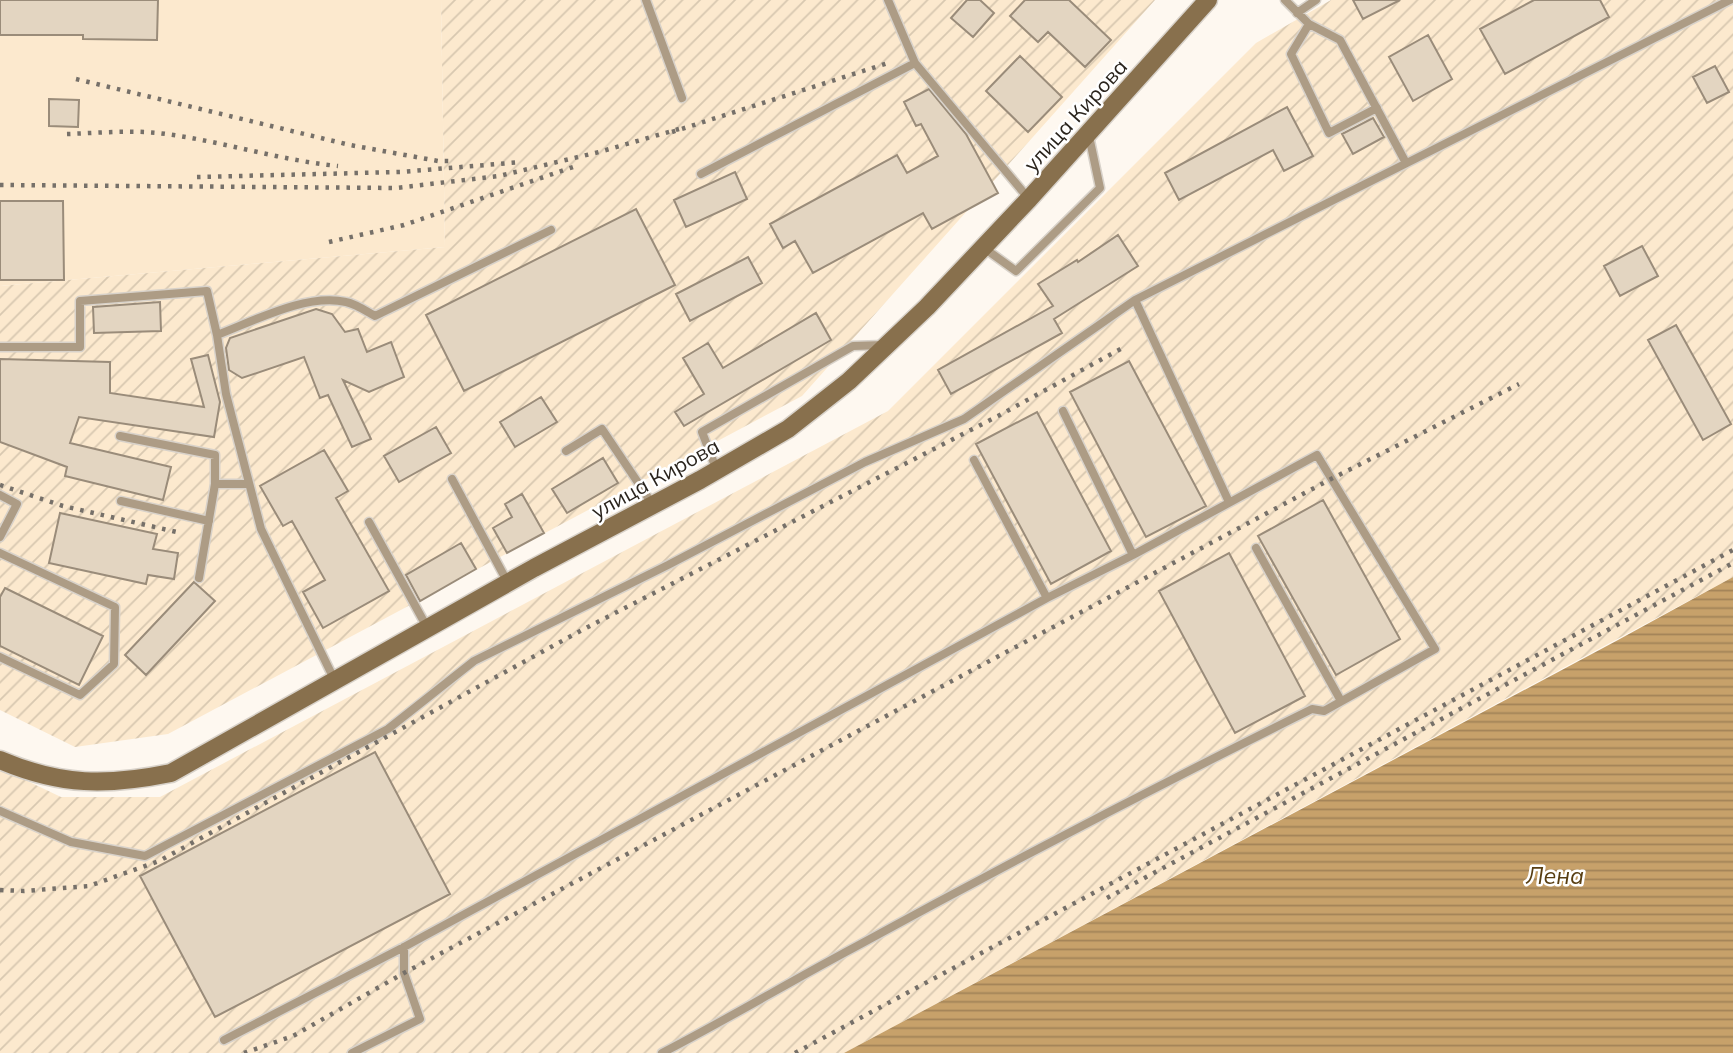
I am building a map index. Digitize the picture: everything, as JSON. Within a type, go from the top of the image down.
[{"type":"main road","name":"улица Кирова","points":[[0,760],[32,774],[80,782],[132,781],[171,773],[788,429],[849,380],[928,307],[1089,134],[1208,0]]},
{"type":"lane","points":[[646,0],[682,98]]},
{"type":"lane","points":[[888,0],[915,63],[1029,199]]},
{"type":"lane","points":[[1284,0],[1309,24],[1340,40],[1406,163]]},
{"type":"lane","points":[[1297,13],[1316,0]]},
{"type":"lane","points":[[0,811],[71,842],[145,856],[388,729],[474,661],[668,565],[865,462],[964,419],[1135,300],[1730,0]]},
{"type":"lane","points":[[1309,24],[1291,54],[1329,134],[1377,108]]},
{"type":"lane","points":[[701,174],[915,63]]},
{"type":"lane","points":[[984,248],[1016,271],[1100,188],[1089,134]]},
{"type":"lane","points":[[216,335],[305,302],[349,302],[375,316],[551,230]]},
{"type":"lane","points":[[0,347],[80,347],[80,301],[207,291],[226,394],[261,529],[335,681]]},
{"type":"lane","points":[[1135,300],[1229,502]]},
{"type":"lane","points":[[716,471],[702,432],[853,346],[887,345]]},
{"type":"lane","points":[[1063,411],[1133,555]]},
{"type":"lane","points":[[566,451],[602,429],[653,505]]},
{"type":"lane","points":[[120,436],[215,454],[215,484],[199,578]]},
{"type":"lane","points":[[224,1040],[404,947],[1047,598],[1133,555],[1317,455],[1435,649],[1324,711],[1312,709],[1224,752],[856,946],[662,1053]]},
{"type":"lane","points":[[974,460],[1047,598]]},
{"type":"lane","points":[[452,479],[509,583]]},
{"type":"lane","points":[[215,484],[249,484]]},
{"type":"lane","points":[[0,495],[17,504],[0,537]]},
{"type":"lane","points":[[121,501],[209,521]]},
{"type":"lane","points":[[369,522],[428,629]]},
{"type":"lane","points":[[1256,548],[1341,702]]},
{"type":"lane","points":[[0,553],[115,607],[114,664],[80,695],[0,657]]},
{"type":"lane","points":[[352,1053],[420,1019],[404,973],[404,947]]},
{"type":"shaded area","points":[[0,0],[441,0],[445,247],[0,286]]},
{"type":"shaded area","points":[[441,0],[1155,0],[802,396],[168,734],[75,747],[0,710],[0,286],[445,247]]},
{"type":"shaded area","points":[[1331,0],[1733,0],[1733,577],[844,1053],[0,1053],[0,768],[61,797],[160,797],[888,411],[1256,43]]},
{"type":"water","name":"Лена","points":[[1733,577],[1733,1053],[844,1053],[1618,640]]},
{"type":"building","points":[[0,0],[158,0],[157,40],[83,39],[83,35],[0,35]]},
{"type":"building","points":[[967,0],[980,0],[994,13],[973,37],[951,18]]},
{"type":"building","points":[[1025,0],[1069,0],[1111,40],[1085,67],[1048,32],[1038,42],[1010,16]]},
{"type":"building","points":[[1353,0],[1400,0],[1363,19]]},
{"type":"building","points":[[1534,0],[1600,0],[1609,17],[1505,74],[1480,29]]},
{"type":"building","points":[[1428,35],[1452,79],[1413,101],[1389,57]]},
{"type":"building","points":[[1020,56],[1062,97],[1028,132],[986,91]]},
{"type":"building","points":[[1715,66],[1729,92],[1707,103],[1693,77]]},
{"type":"building","points":[[929,89],[966,134],[998,193],[932,229],[923,213],[813,273],[795,241],[783,248],[770,224],[897,155],[907,173],[938,156],[921,124],[916,126],[904,102]]},
{"type":"building","points":[[49,99],[79,100],[78,127],[49,126]]},
{"type":"building","points":[[1287,107],[1313,156],[1284,171],[1273,150],[1179,200],[1165,173]]},
{"type":"building","points":[[1373,118],[1384,137],[1353,154],[1342,134]]},
{"type":"building","points":[[735,172],[747,199],[686,227],[674,200]]},
{"type":"building","points":[[0,201],[63,201],[64,280],[0,280]]},
{"type":"building","points":[[636,209],[675,285],[464,391],[426,315]]},
{"type":"building","points":[[1118,235],[1138,266],[1054,319],[1062,333],[951,394],[938,370],[1053,306],[1038,284],[1077,260],[1078,262]]},
{"type":"building","points":[[1642,246],[1658,276],[1620,296],[1604,266]]},
{"type":"building","points":[[748,257],[762,283],[690,321],[676,294]]},
{"type":"building","points":[[160,302],[161,331],[94,333],[93,307]]},
{"type":"building","points":[[316,309],[332,314],[345,332],[358,329],[367,352],[391,342],[404,377],[369,392],[343,380],[371,439],[352,447],[328,395],[320,398],[304,357],[242,378],[229,370],[226,348],[230,338]]},
{"type":"building","points":[[816,313],[831,340],[684,426],[675,412],[704,394],[683,358],[708,343],[723,368]]},
{"type":"building","points":[[1676,325],[1731,424],[1703,440],[1648,340]]},
{"type":"building","points":[[208,355],[220,402],[214,437],[79,417],[70,443],[171,467],[163,500],[65,476],[67,467],[0,442],[0,359],[110,362],[110,393],[204,407],[191,359]]},
{"type":"building","points":[[1129,361],[1206,506],[1146,537],[1070,392]]},
{"type":"building","points":[[541,397],[557,422],[515,447],[500,422]]},
{"type":"building","points":[[1037,412],[1111,551],[1051,584],[976,444]]},
{"type":"building","points":[[436,427],[451,453],[399,482],[384,456]]},
{"type":"building","points":[[324,450],[348,491],[336,498],[389,591],[323,628],[303,592],[325,580],[292,521],[283,526],[260,486]]},
{"type":"building","points":[[603,458],[618,483],[567,513],[552,489]]},
{"type":"building","points":[[522,494],[544,533],[507,553],[493,528],[512,517],[505,504]]},
{"type":"building","points":[[1323,500],[1400,639],[1336,675],[1258,536]]},
{"type":"building","points":[[60,513],[157,534],[153,549],[178,553],[174,579],[148,575],[146,584],[49,563]]},
{"type":"building","points":[[461,543],[476,569],[420,601],[406,575]]},
{"type":"building","points":[[1229,553],[1305,696],[1235,733],[1159,591]]},
{"type":"building","points":[[194,582],[215,601],[146,675],[125,655]]},
{"type":"building","points":[[5,588],[103,636],[79,685],[0,646],[0,597]]},
{"type":"building","points":[[375,752],[450,894],[215,1017],[140,876]]},
{"type":"railway","points":[[672,132],[888,63]]},
{"type":"railway","points":[[76,79],[350,145],[438,161],[452,161]]},
{"type":"railway","points":[[0,185],[396,188],[499,176],[679,129]]},
{"type":"railway","points":[[67,134],[158,133],[338,166]]},
{"type":"railway","points":[[197,177],[400,172],[522,162]]},
{"type":"railway","points":[[329,242],[404,225],[573,167]]},
{"type":"railway","points":[[0,890],[89,886],[159,861],[584,629],[998,416],[1126,346]]},
{"type":"railway","points":[[244,1053],[293,1036],[404,973],[1331,479],[1519,384]]},
{"type":"railway","points":[[0,485],[63,506],[181,533]]},
{"type":"railway","points":[[795,1053],[1733,550]]},
{"type":"railway","points":[[1107,898],[1733,563]]}]
